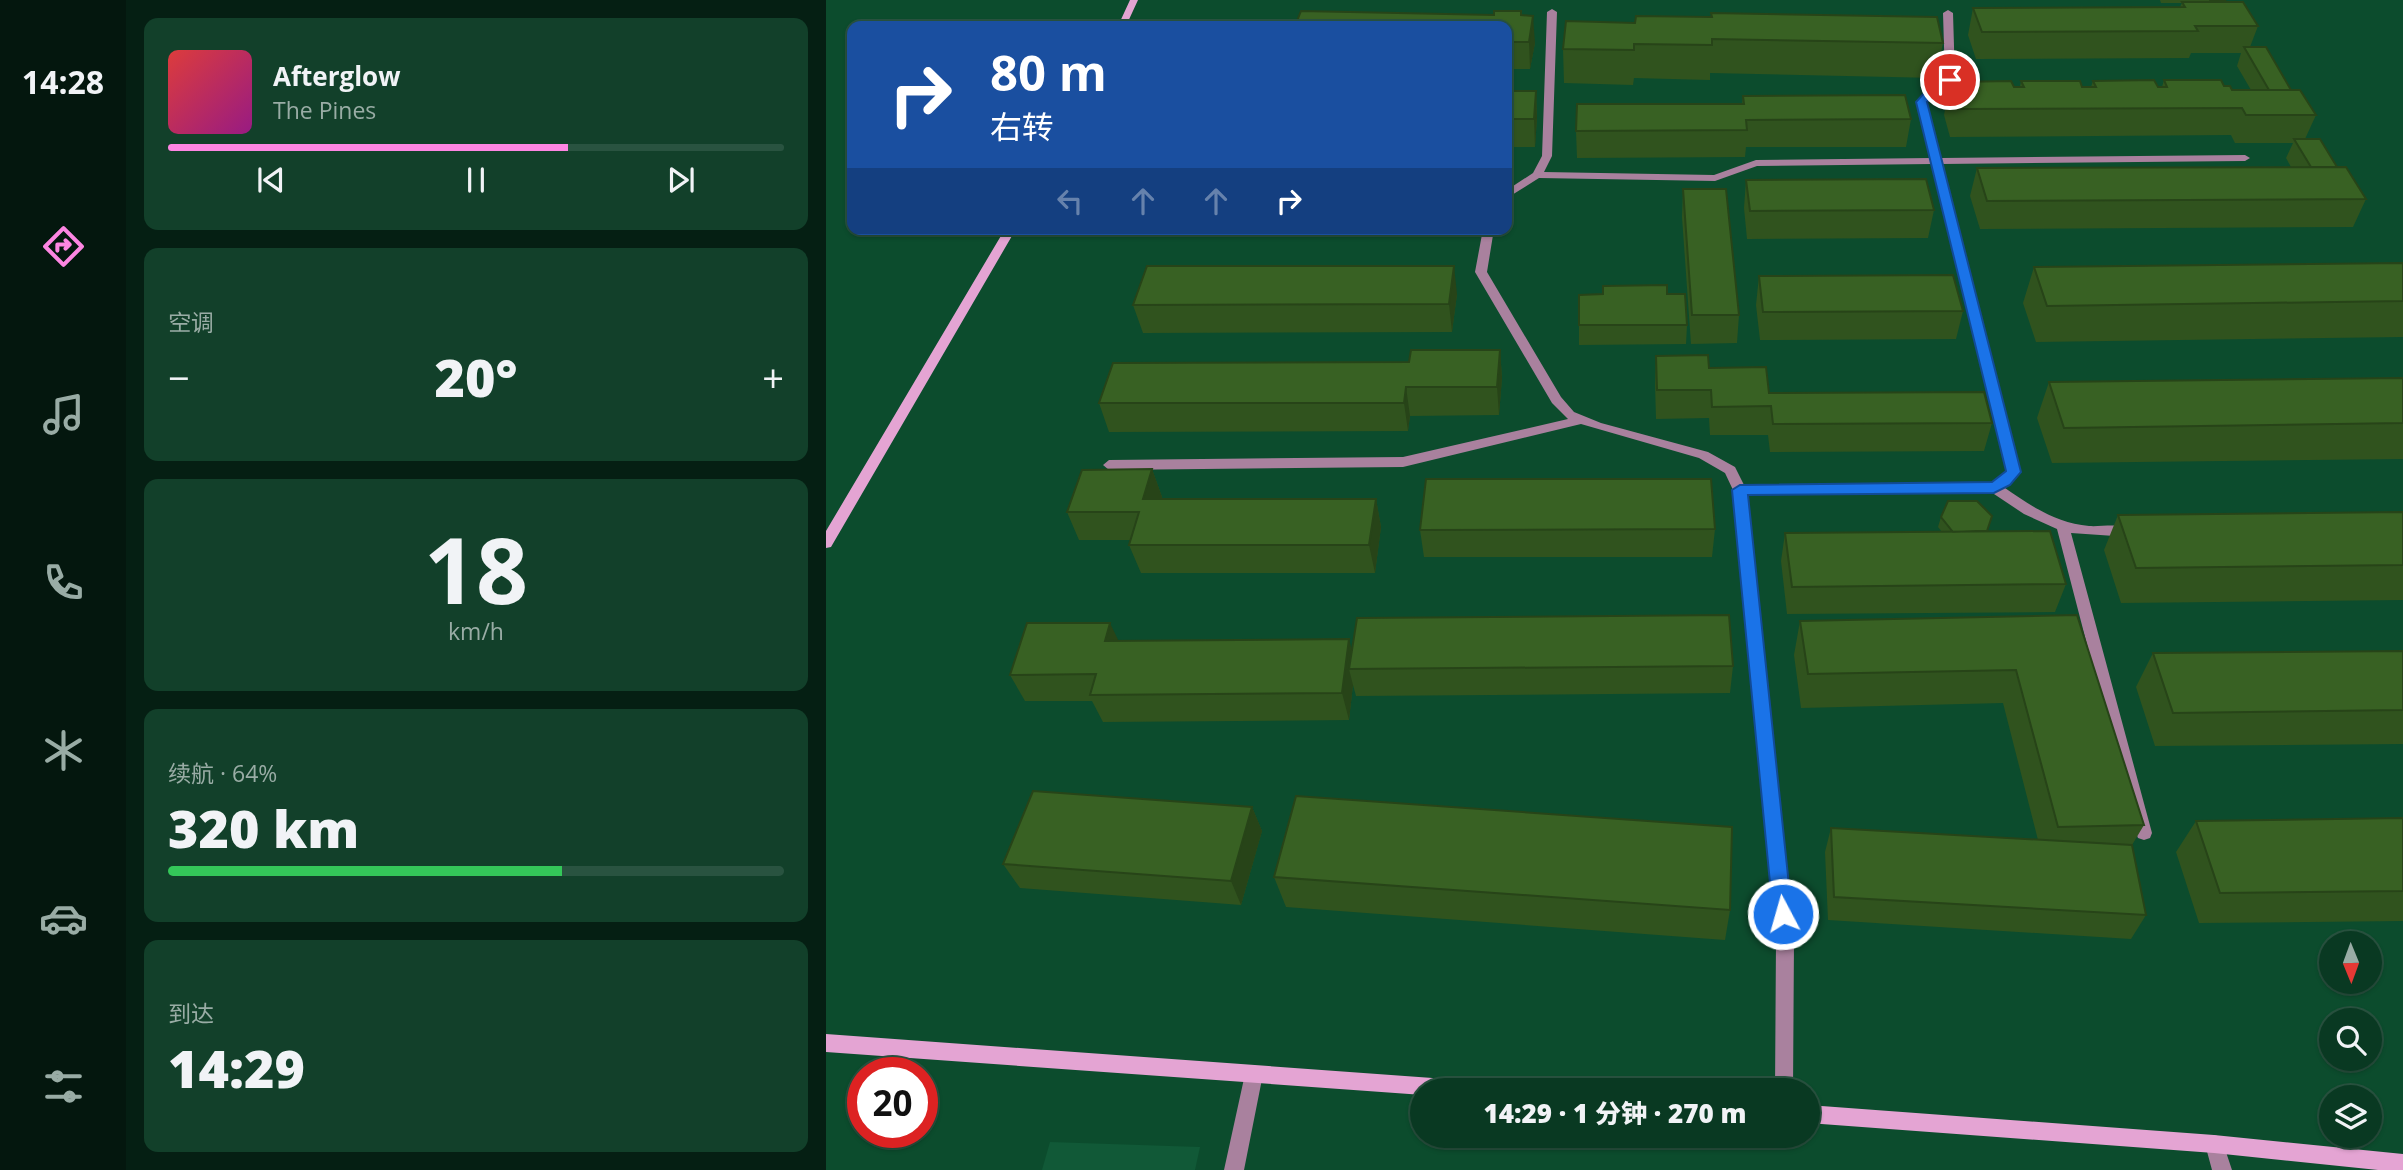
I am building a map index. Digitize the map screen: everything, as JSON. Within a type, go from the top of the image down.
[{"type":"main road","points":[[1124,21],[1134,0]]},
{"type":"main road","points":[[826,543],[1007,235]]},
{"type":"main road","points":[[826,1043],[1410,1085]]},
{"type":"main road","points":[[1820,1115],[2214,1144],[2403,1163]]},
{"type":"street","points":[[1512,192],[1537,175],[1548,156],[1552,12]]},
{"type":"street","points":[[1740,490],[1994,487],[2005,482],[2013,472],[1922,102],[1950,80],[1948,13]]},
{"type":"street","points":[[1537,175],[1715,178],[1756,163],[2245,158]]},
{"type":"street","points":[[1488,235],[1481,272],[1556,400],[1570,415],[1703,455],[1730,470],[1740,490],[1785,941],[1784,1078]]},
{"type":"street","points":[[1109,464],[1403,462],[1582,420]]},
{"type":"street","points":[[1994,487],[2042,520],[2063,527],[2089,532],[2143,531]]},
{"type":"street","points":[[2063,527],[2144,833]]},
{"type":"street","points":[[1234,1170],[1254,1074]]},
{"type":"street","points":[[2214,1144],[2222,1170]]},
{"type":"shaded area","points":[[1050,1142],[1200,1147],[1195,1170],[1042,1170]]},
{"type":"building","points":[[2182,2],[2243,2],[2258,26],[2195,26],[2198,31],[1982,32],[1973,8],[2185,7]]},
{"type":"building","points":[[1301,11],[1494,15],[1494,11],[1521,11],[1521,15],[1533,16],[1529,42],[1512,42],[1512,21],[1297,21]]},
{"type":"building","points":[[1711,13],[1937,17],[1943,43],[1712,39],[1712,45],[1634,44],[1634,50],[1563,49],[1566,21],[1635,23],[1636,16],[1712,17]]},
{"type":"building","points":[[2244,47],[2266,47],[2291,90],[2269,90]]},
{"type":"building","points":[[2154,80],[2158,87],[2167,87],[2164,80],[2221,80],[2224,86],[2230,86],[2232,90],[2300,90],[2316,115],[2246,115],[2242,108],[1956,109],[1949,88],[1957,88],[1955,82],[2011,81],[2014,87],[2024,87],[2021,81],[2080,81],[2082,87],[2096,87],[2093,81]]},
{"type":"building","points":[[1512,91],[1536,91],[1534,119],[1512,119]]},
{"type":"building","points":[[1905,95],[1911,119],[1746,120],[1747,130],[1576,131],[1577,104],[1744,104],[1743,96]]},
{"type":"building","points":[[2294,139],[2320,139],[2337,167],[2311,167]]},
{"type":"building","points":[[2346,167],[2366,199],[1987,201],[1977,168]]},
{"type":"building","points":[[1926,179],[1934,210],[1750,211],[1746,180]]},
{"type":"building","points":[[1683,189],[1726,189],[1739,315],[1692,315]]},
{"type":"building","points":[[2403,263],[2403,301],[2047,306],[2034,267]]},
{"type":"building","points":[[1147,266],[1454,266],[1449,304],[1133,305]]},
{"type":"building","points":[[1953,275],[1963,311],[1763,312],[1759,276]]},
{"type":"building","points":[[1667,285],[1667,294],[1685,294],[1687,325],[1579,325],[1579,295],[1603,294],[1603,286]]},
{"type":"building","points":[[1411,350],[1500,350],[1497,387],[1406,387],[1404,403],[1099,403],[1113,363],[1409,362]]},
{"type":"building","points":[[1708,355],[1709,368],[1766,367],[1769,393],[1984,392],[1992,423],[1773,424],[1771,406],[1712,407],[1711,390],[1657,390],[1656,356]]},
{"type":"building","points":[[2403,378],[2403,423],[2064,428],[2049,382]]},
{"type":"building","points":[[1152,469],[1143,499],[1376,499],[1369,545],[1129,545],[1139,512],[1067,512],[1082,470]]},
{"type":"building","points":[[1426,479],[1711,479],[1715,529],[1420,530]]},
{"type":"building","points":[[1948,501],[1977,501],[1992,516],[1987,531],[1953,532],[1941,517]]},
{"type":"building","points":[[2403,512],[2403,565],[2136,568],[2118,515]]},
{"type":"building","points":[[2050,531],[2066,584],[1792,587],[1785,533]]},
{"type":"building","points":[[1729,615],[1733,666],[1349,669],[1357,618]]},
{"type":"building","points":[[2077,615],[2144,825],[2058,827],[2016,670],[1808,674],[1800,621]]},
{"type":"building","points":[[1027,623],[1110,623],[1105,641],[1349,639],[1342,693],[1090,695],[1096,674],[1010,675]]},
{"type":"building","points":[[2403,651],[2403,710],[2173,713],[2153,653]]},
{"type":"building","points":[[1033,791],[1252,807],[1231,881],[1003,864]]},
{"type":"building","points":[[1296,796],[1732,827],[1730,910],[1274,877]]},
{"type":"building","points":[[2403,818],[2403,891],[2220,893],[2196,821]]},
{"type":"building","points":[[1831,828],[2132,845],[2146,915],[1834,897]]},
{"type":"route","points":[[1783,914],[1740,490],[1994,487],[2005,482],[2013,472],[1922,102],[1950,80]]}]
